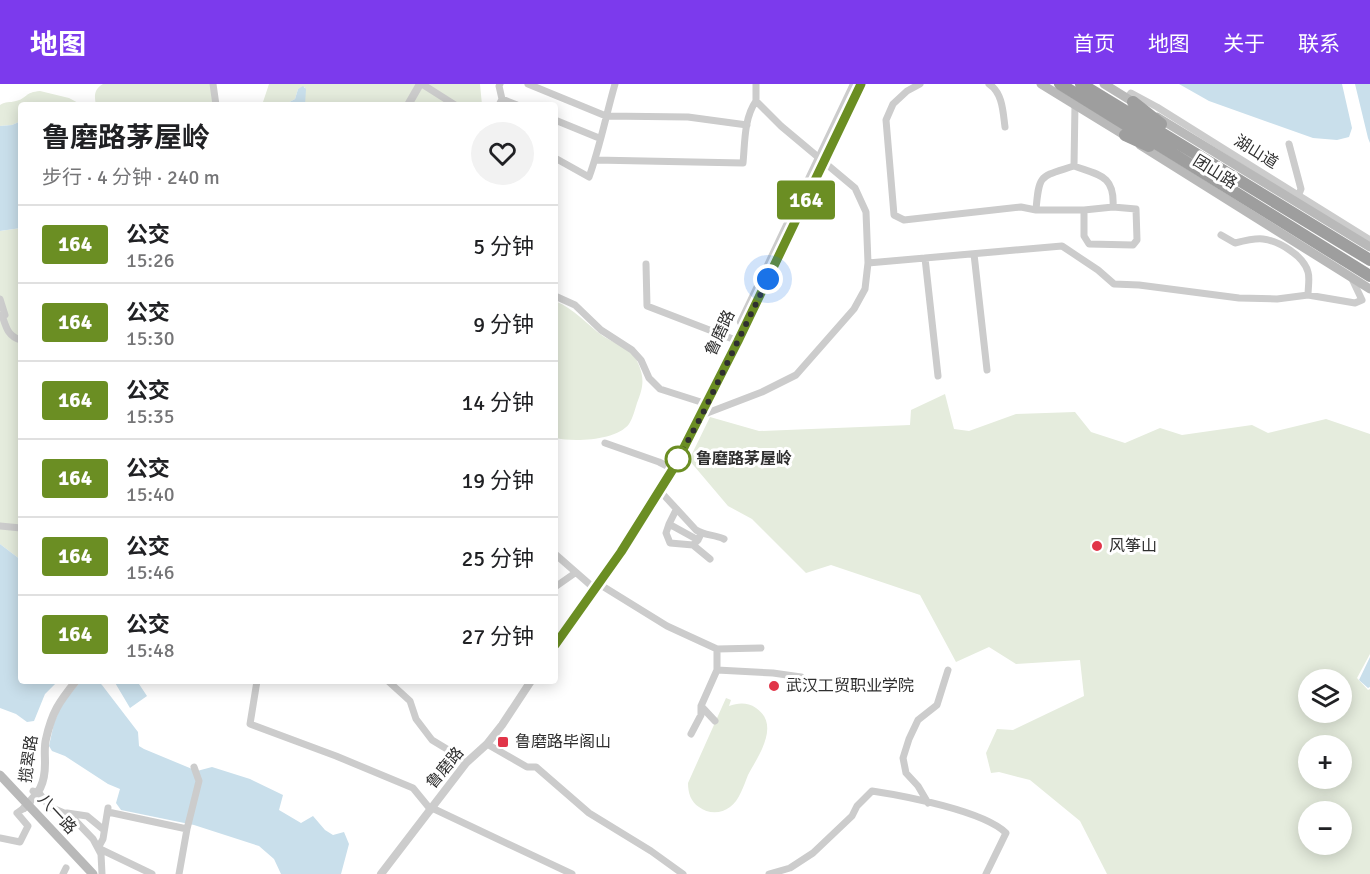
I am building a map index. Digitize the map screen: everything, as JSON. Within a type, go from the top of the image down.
[{"type":"highway","name":"团山路","points":[[1060,84],[1370,260]]},
{"type":"highway","name":"团山路","points":[[1081,84],[1206,166],[1357,274],[1370,277]]},
{"type":"highway","points":[[1125,135],[1206,166],[1209,155],[1166,128],[1130,100]]},
{"type":"main road","name":"团山路","points":[[1041,84],[1357,274],[1370,289]]},
{"type":"main road","name":"团山路","points":[[1104,84],[1297,198],[1370,248]]},
{"type":"main road","name":"八一路","points":[[0,775],[17,797]]},
{"type":"main road","name":"八一路","points":[[0,783],[17,797],[93,874]]},
{"type":"main road","name":"八一路","points":[[26,806],[85,874]]},
{"type":"street","points":[[213,84],[216,102]]},
{"type":"street","points":[[410,102],[420,84],[450,102]]},
{"type":"street","points":[[500,84],[500,102]]},
{"type":"street","points":[[528,84],[606,116],[688,117],[747,125]]},
{"type":"street","points":[[558,160],[589,177],[615,84]]},
{"type":"street","points":[[595,160],[742,163],[747,125],[756,101],[756,84]]},
{"type":"street","name":"鲁磨路","points":[[821,161],[854,84]]},
{"type":"street","name":"鲁磨路","points":[[558,638],[597,587],[673,469],[821,161],[861,84]]},
{"type":"street","points":[[920,84],[907,91],[893,104],[886,120],[894,215],[904,220],[1021,207],[1036,210],[1084,210],[1113,207],[1136,209],[1137,240],[1133,245],[1089,244],[1084,236],[1084,210]]},
{"type":"street","points":[[990,84],[1000,99],[1005,127]]},
{"type":"street","points":[[702,415],[762,392],[796,375],[863,297],[868,263],[866,212],[855,188],[781,126],[756,101]]},
{"type":"street","points":[[1074,166],[1075,104]]},
{"type":"street","points":[[558,121],[599,138]]},
{"type":"street","points":[[1289,144],[1302,189],[1297,198],[1370,240]]},
{"type":"street","points":[[1036,210],[1038,183],[1044,175],[1074,166],[1106,178],[1112,187],[1113,207]]},
{"type":"street","points":[[1221,235],[1235,243],[1262,238],[1294,254],[1301,260],[1309,274],[1308,295]]},
{"type":"street","points":[[868,263],[1062,246],[1098,270],[1114,284],[1239,298],[1277,299],[1308,295],[1355,303],[1362,300],[1353,281],[1357,274]]},
{"type":"street","points":[[974,254],[987,370]]},
{"type":"street","points":[[925,258],[938,376]]},
{"type":"street","points":[[646,264],[647,306],[736,340]]},
{"type":"street","points":[[558,297],[576,305],[601,330],[632,350],[641,360],[649,378],[660,389],[705,404]]},
{"type":"street","points":[[0,299],[5,315],[1,316],[8,332],[18,338]]},
{"type":"street","name":"鲁磨路","points":[[692,432],[702,415],[705,404]]},
{"type":"street","points":[[605,443],[673,469]]},
{"type":"street","points":[[660,491],[667,496],[710,559]]},
{"type":"street","points":[[676,510],[666,533],[670,543],[717,535],[724,538]]},
{"type":"street","points":[[669,524],[697,540]]},
{"type":"street","points":[[0,526],[18,528]]},
{"type":"street","points":[[558,557],[575,573],[597,587],[667,626],[717,649],[761,648]]},
{"type":"street","points":[[558,585],[575,573]]},
{"type":"street","points":[[691,734],[701,715],[701,706],[717,670],[717,649]]},
{"type":"street","points":[[717,670],[801,677]]},
{"type":"street","points":[[928,803],[918,786],[906,773],[903,758],[918,720],[937,705],[948,670]]},
{"type":"street","name":"揽翠路","points":[[26,806],[36,792],[45,772],[45,744],[49,727],[61,699],[74,684]]},
{"type":"street","points":[[257,684],[250,724],[336,756],[413,789],[432,809],[572,874]]},
{"type":"street","points":[[391,684],[410,701],[416,719],[432,740],[466,763]]},
{"type":"street","name":"鲁磨路","points":[[381,874],[466,763],[487,744],[529,684]]},
{"type":"street","points":[[701,706],[716,721]]},
{"type":"street","points":[[487,744],[527,767],[536,767],[589,813],[651,850],[683,874]]},
{"type":"street","points":[[179,874],[199,781],[194,767]]},
{"type":"street","points":[[770,874],[790,868],[813,853],[852,816],[872,791],[984,818],[999,826],[1006,833],[986,874]]},
{"type":"street","points":[[36,792],[50,807],[66,813],[87,816],[104,830]]},
{"type":"street","points":[[0,838],[20,842],[28,826],[17,813],[26,806]]},
{"type":"street","points":[[98,848],[103,839],[108,810],[187,829]]},
{"type":"street","points":[[66,813],[98,848],[102,862],[102,874]]},
{"type":"street","points":[[98,848],[152,874]]},
{"type":"green space","points":[[103,84],[215,84],[217,102],[96,102],[95,93]]},
{"type":"green space","points":[[269,84],[480,84],[482,102],[305,102],[305,87],[298,89],[295,99],[290,102],[263,102]]},
{"type":"green space","points":[[40,91],[76,102],[18,102],[18,122],[0,126],[0,105],[19,100]]},
{"type":"green space","points":[[18,228],[18,558],[0,544],[0,231]]},
{"type":"green space","points":[[558,302],[574,312],[603,336],[632,354],[638,363],[642,379],[642,388],[633,416],[623,430],[605,437],[572,440],[558,438]]},
{"type":"green space","points":[[945,394],[954,429],[969,431],[1016,414],[1075,412],[1091,432],[1125,443],[1160,428],[1182,435],[1252,425],[1268,433],[1326,419],[1370,434],[1370,654],[1357,678],[1368,690],[1370,689],[1370,874],[1107,874],[1080,821],[1030,780],[999,772],[991,773],[986,753],[997,729],[1013,730],[1084,696],[1080,660],[1016,664],[989,647],[956,662],[920,595],[831,565],[806,573],[752,519],[728,506],[689,460],[710,417],[759,431],[910,425],[911,410]]},
{"type":"green space","points":[[726,698],[731,700],[729,706],[742,704],[756,708],[767,723],[767,732],[762,750],[736,801],[719,812],[710,812],[694,803],[689,794],[688,783]]},
{"type":"water","points":[[1179,84],[1342,84],[1352,128],[1349,137],[1337,140],[1313,138],[1209,101]]},
{"type":"water","points":[[1355,84],[1370,84],[1370,143],[1368,138]]},
{"type":"water","points":[[303,86],[306,89],[305,102],[290,102],[295,99],[298,89]]},
{"type":"water","points":[[18,122],[18,228],[0,231],[0,126]]},
{"type":"water","points":[[0,544],[18,558],[18,684],[55,684],[45,694],[34,721],[27,722],[16,714],[0,708]]},
{"type":"water","points":[[1370,657],[1370,687],[1368,688],[1359,680]]},
{"type":"water","points":[[79,684],[101,684],[138,732],[139,746],[197,771],[212,767],[250,779],[283,795],[279,810],[301,823],[313,816],[325,830],[333,835],[344,832],[349,844],[341,874],[281,874],[274,859],[259,846],[194,825],[121,810],[116,803],[120,789],[108,784],[65,756],[52,751],[49,746],[54,723],[62,704]]},
{"type":"water","points":[[116,684],[139,684],[147,696],[130,708]]},
{"type":"bus line","name":"164","points":[[558,641],[621,552],[673,469],[789,237],[861,84]]},
{"type":"place","name":"鲁磨路茅屋岭","points":[[678,459]]},
{"type":"place","name":"风筝山","points":[[1097,546]]},
{"type":"place","name":"武汉工贸职业学院","points":[[774,686]]},
{"type":"place","name":"鲁磨路毕阁山","points":[[503,742]]},
{"type":"route","points":[[678,459],[768,279]]}]
